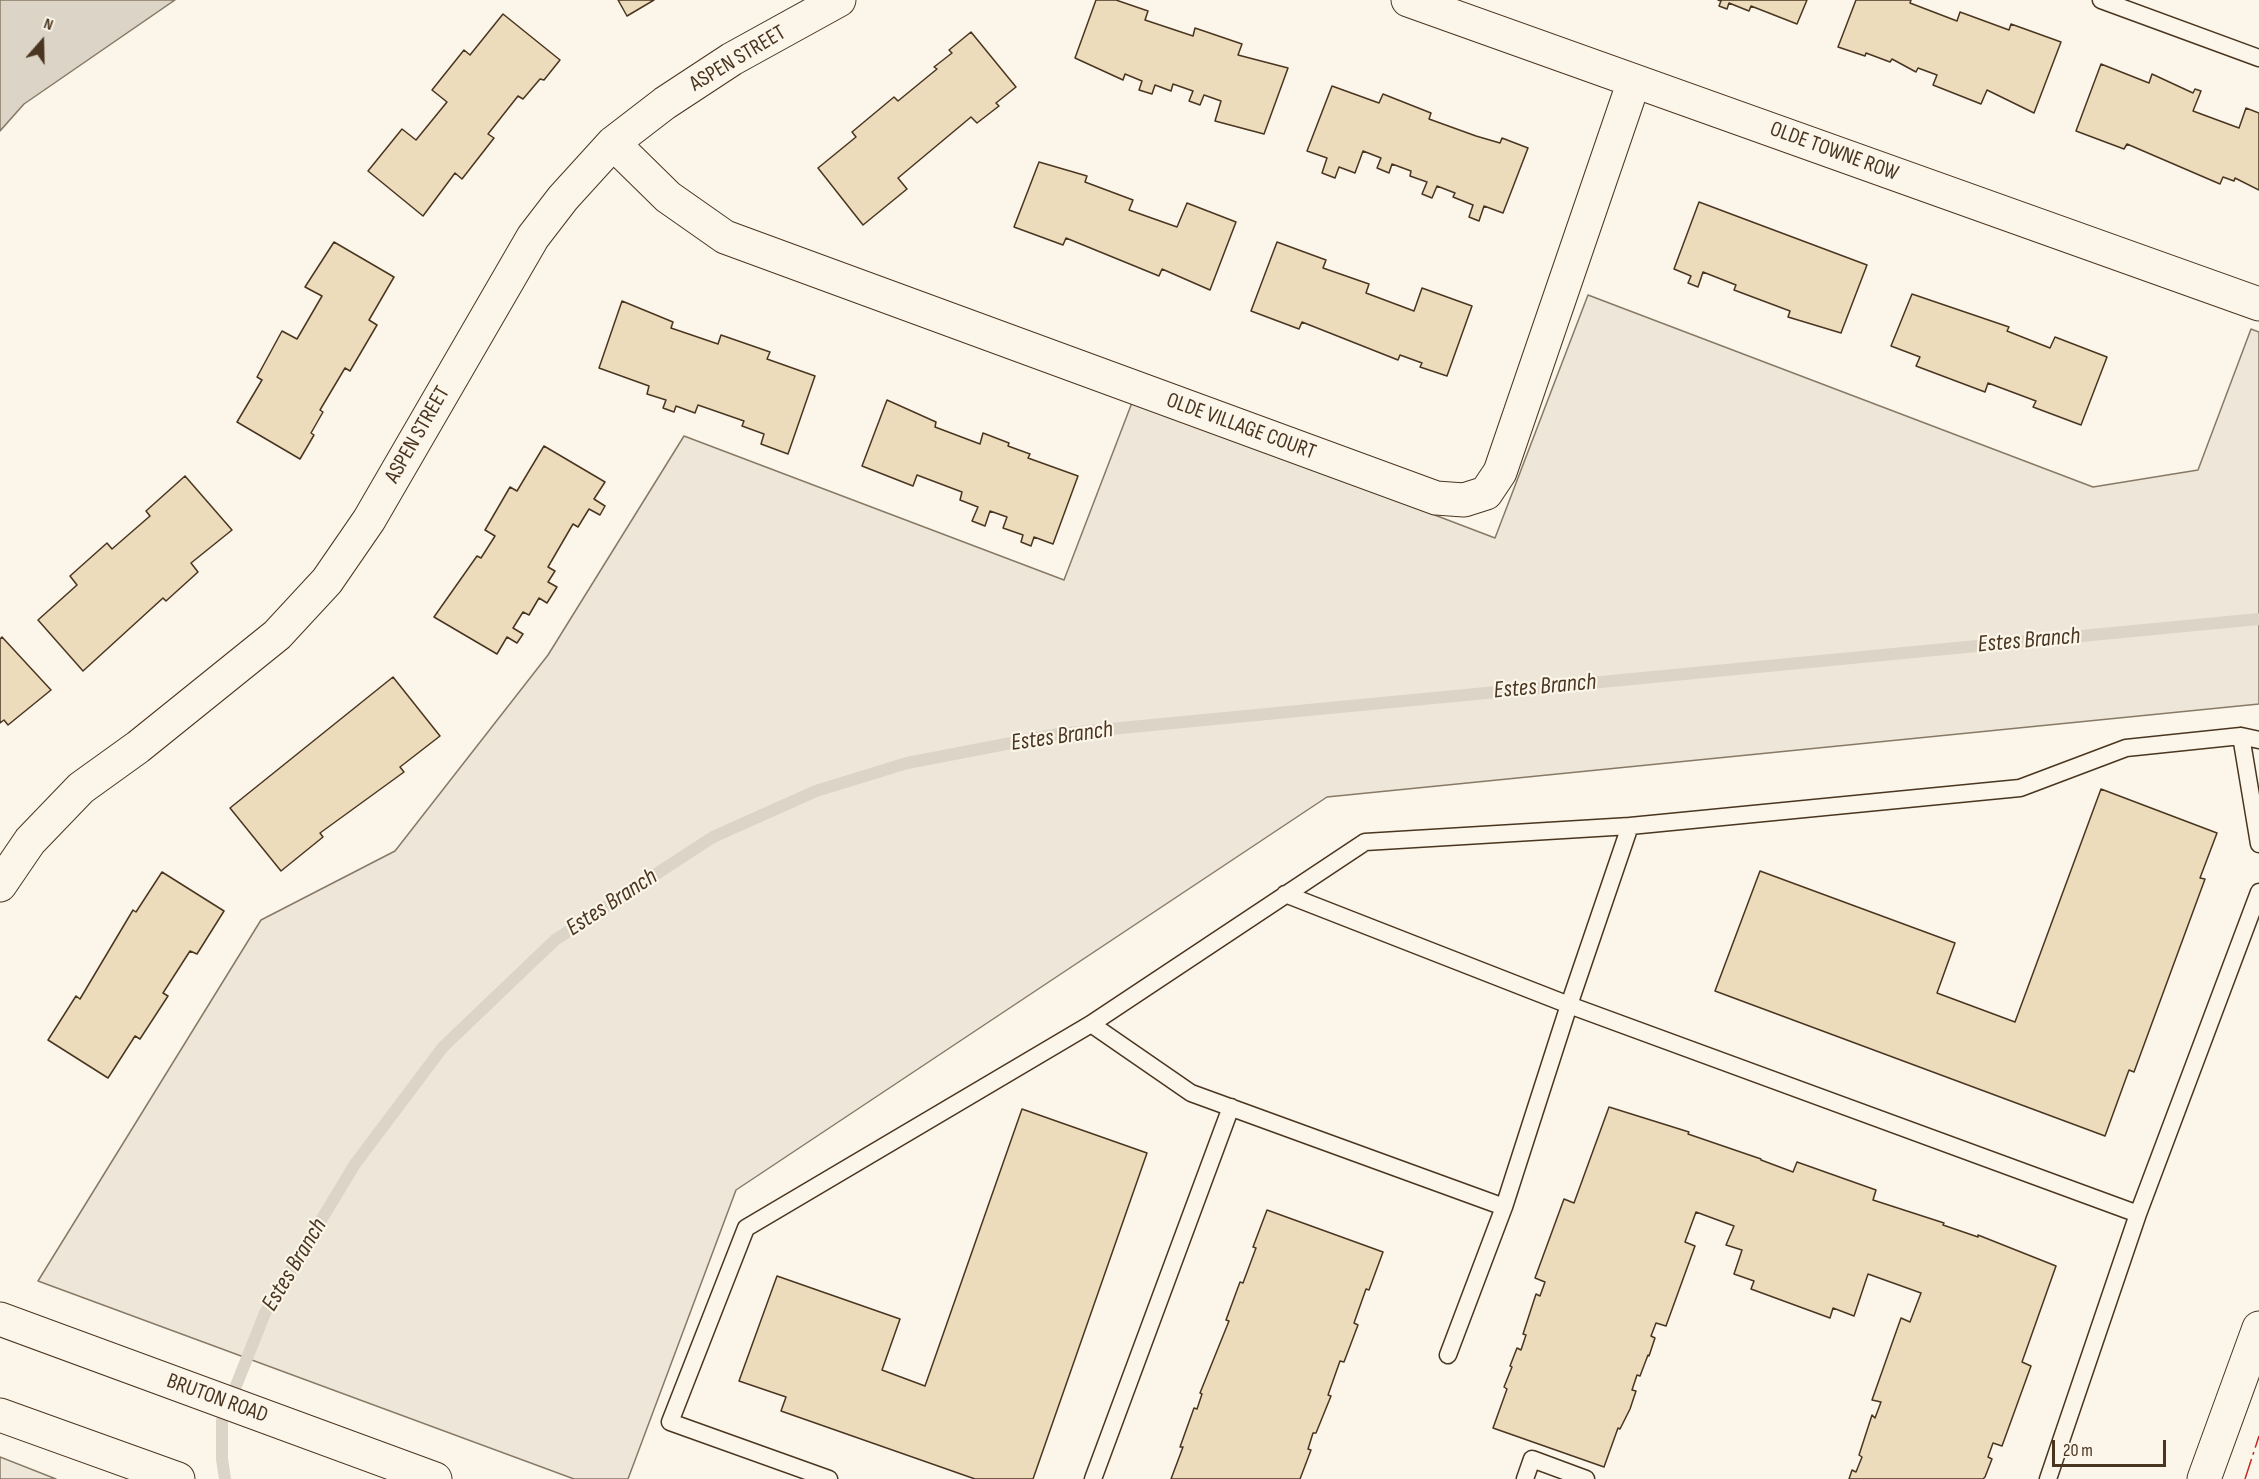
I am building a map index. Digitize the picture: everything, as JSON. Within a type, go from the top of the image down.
[{"type":"street","name":"ASPEN STREET","points":[[0,885],[30,841],[81,788],[138,747],[277,635],[327,581],[369,520],[532,237],[563,198],[613,143],[665,103],[732,59],[838,0]]},
{"type":"street","name":"OLDE TOWNE ROW","points":[[1408,0],[2259,304]]},
{"type":"street","name":"OLDE VILLAGE COURT","points":[[613,143],[669,197],[725,237],[1436,498],[1464,500],[1486,493],[1500,472],[1634,81]]},
{"type":"street","name":"BRUTON ROAD","points":[[0,1319],[435,1479]]},
{"type":"street","points":[[2204,1479],[2251,1379],[2259,1328]]},
{"type":"street","points":[[0,1415],[164,1474]]},
{"type":"lane","points":[[2100,0],[2259,58]]},
{"type":"lane","points":[[829,1479],[670,1422],[746,1228],[1091,1024],[1365,842],[1630,826],[2020,788],[2126,748],[2241,736],[2259,740]]},
{"type":"lane","points":[[2241,736],[2259,844]]},
{"type":"lane","points":[[1448,1355],[1504,1207],[1630,826]]},
{"type":"lane","points":[[2048,1479],[2138,1214],[2259,892]]},
{"type":"lane","points":[[1285,894],[1569,1005],[2138,1214]]},
{"type":"lane","points":[[1091,1024],[1191,1093],[1504,1207]]},
{"type":"lane","points":[[1093,1479],[1231,1107]]},
{"type":"lane","points":[[1525,1479],[1532,1459],[1586,1479]]},
{"type":"shaded area","points":[[0,0],[175,0],[24,104],[0,131]]},
{"type":"shaded area","points":[[1588,295],[2093,487],[2198,470],[2251,329],[2259,332],[2259,704],[1327,797],[736,1190],[628,1479],[574,1479],[38,1281],[261,920],[395,851],[548,655],[684,436],[1064,580],[1133,400],[1495,538]]},
{"type":"shaded area","points":[[0,1457],[56,1479],[0,1479]]},
{"type":"building","points":[[618,0],[654,0],[627,16]]},
{"type":"building","points":[[1096,0],[1116,0],[1148,11],[1145,20],[1193,36],[1195,28],[1242,44],[1238,55],[1288,68],[1264,134],[1215,121],[1221,101],[1204,95],[1200,105],[1189,101],[1193,91],[1173,84],[1171,91],[1155,85],[1152,94],[1139,90],[1142,81],[1125,74],[1123,80],[1075,58]]},
{"type":"building","points":[[1718,0],[1807,0],[1797,24],[1751,6],[1749,11],[1729,3],[1727,9],[1719,6],[1721,1]]},
{"type":"building","points":[[1856,0],[1911,0],[1910,3],[1957,21],[1960,12],[2009,30],[2011,24],[2061,42],[2034,113],[1987,90],[1981,104],[1933,85],[1937,75],[1918,68],[1916,72],[1892,59],[1890,62],[1866,53],[1865,56],[1838,47]]},
{"type":"building","points":[[503,14],[560,60],[544,80],[540,79],[523,99],[518,96],[488,134],[494,138],[462,179],[455,173],[423,216],[368,171],[402,129],[416,140],[447,102],[432,90],[464,50],[470,55]]},
{"type":"building","points":[[971,32],[1016,87],[996,103],[999,106],[977,123],[971,117],[898,178],[907,189],[863,225],[818,168],[856,137],[852,132],[894,97],[898,101],[937,69],[934,67],[952,53],[949,50]]},
{"type":"building","points":[[2101,64],[2149,83],[2152,74],[2193,93],[2195,89],[2201,91],[2193,111],[2239,128],[2246,108],[2259,113],[2259,190],[2235,178],[2234,181],[2223,177],[2220,184],[2127,144],[2124,149],[2076,131]]},
{"type":"building","points":[[1332,86],[1379,103],[1383,94],[1431,113],[1429,119],[1476,136],[1500,143],[1502,138],[1528,148],[1503,213],[1484,206],[1479,221],[1469,217],[1473,205],[1453,197],[1455,193],[1437,186],[1432,198],[1422,194],[1427,182],[1410,176],[1411,171],[1392,164],[1389,173],[1377,168],[1381,158],[1363,151],[1355,173],[1339,167],[1335,178],[1322,173],[1327,158],[1307,151]]},
{"type":"building","points":[[1039,162],[1087,176],[1085,182],[1133,200],[1129,210],[1177,227],[1187,203],[1236,222],[1210,290],[1162,269],[1159,276],[1066,238],[1063,245],[1014,227]]},
{"type":"building","points":[[1699,202],[1867,265],[1841,333],[1788,317],[1790,311],[1734,290],[1736,285],[1703,272],[1698,287],[1688,283],[1691,276],[1674,269]]},
{"type":"building","points":[[334,242],[394,277],[369,320],[377,325],[350,371],[345,368],[320,410],[323,412],[311,433],[314,435],[300,459],[237,422],[262,380],[257,377],[282,331],[297,339],[322,296],[305,287]]},
{"type":"building","points":[[1277,242],[1326,260],[1323,268],[1369,284],[1366,293],[1414,311],[1422,288],[1472,306],[1447,376],[1420,367],[1422,363],[1400,355],[1398,360],[1302,322],[1299,329],[1251,311]]},
{"type":"building","points":[[1912,294],[2009,327],[2007,331],[2050,348],[2055,337],[2107,357],[2081,425],[2033,407],[2036,401],[1988,383],[1985,392],[1916,366],[1920,357],[1891,346]]},
{"type":"building","points":[[622,301],[673,322],[671,328],[718,344],[721,335],[770,352],[767,359],[815,376],[788,454],[761,444],[764,434],[742,426],[744,421],[698,405],[695,413],[676,406],[674,412],[663,408],[666,400],[647,394],[649,386],[599,368]]},
{"type":"building","points":[[887,400],[936,422],[935,427],[980,444],[983,433],[1030,454],[1028,458],[1078,476],[1053,544],[1034,537],[1031,546],[1021,542],[1023,535],[1003,528],[1007,517],[990,511],[985,526],[972,521],[978,507],[960,500],[962,492],[917,475],[913,486],[862,466]]},
{"type":"building","points":[[544,446],[605,482],[594,499],[605,506],[600,515],[589,509],[578,527],[573,524],[548,567],[555,571],[548,582],[557,587],[547,603],[539,598],[529,615],[523,612],[513,628],[523,634],[517,643],[507,637],[497,654],[434,617],[477,556],[481,558],[495,536],[485,530],[510,487],[517,491]]},
{"type":"building","points":[[185,476],[232,530],[191,563],[198,572],[166,601],[163,598],[83,671],[38,620],[77,585],[70,576],[107,543],[112,549],[150,516],[146,511]]},
{"type":"building","points":[[2,637],[51,690],[8,725],[4,720],[0,723],[0,639]]},
{"type":"building","points":[[393,677],[440,736],[400,767],[404,772],[320,833],[323,837],[281,871],[230,808]]},
{"type":"building","points":[[2101,789],[2217,833],[2200,878],[2205,879],[2134,1072],[2129,1070],[2105,1136],[1715,991],[1760,871],[1955,943],[1937,993],[2015,1022]]},
{"type":"building","points":[[162,872],[224,911],[197,954],[190,951],[163,993],[168,996],[140,1039],[135,1036],[108,1078],[48,1040],[76,996],[80,999],[133,910],[136,912]]},
{"type":"building","points":[[1609,1107],[1689,1132],[1688,1134],[1793,1172],[1797,1162],[1876,1190],[1873,1200],[1944,1223],[1943,1225],[1978,1237],[1978,1235],[2056,1266],[2022,1362],[2031,1366],[2002,1446],[1993,1443],[1988,1457],[1992,1459],[1985,1477],[1983,1479],[1849,1479],[1852,1470],[1856,1472],[1872,1415],[1875,1418],[1881,1402],[1872,1400],[1901,1318],[1910,1322],[1921,1293],[1868,1274],[1854,1316],[1833,1308],[1830,1318],[1751,1289],[1754,1281],[1734,1274],[1742,1250],[1726,1245],[1734,1226],[1696,1212],[1685,1242],[1695,1246],[1666,1326],[1656,1323],[1651,1336],[1655,1338],[1649,1356],[1640,1376],[1637,1375],[1632,1390],[1636,1391],[1630,1409],[1620,1429],[1618,1428],[1604,1467],[1493,1428],[1507,1389],[1504,1387],[1512,1367],[1510,1366],[1517,1348],[1521,1350],[1526,1335],[1523,1334],[1536,1294],[1540,1296],[1545,1282],[1535,1278],[1564,1199],[1574,1203]]},
{"type":"building","points":[[1022,1109],[1147,1153],[1033,1479],[975,1479],[781,1411],[786,1397],[739,1381],[777,1276],[900,1319],[882,1370],[925,1386]]},
{"type":"building","points":[[1267,1210],[1383,1252],[1354,1323],[1358,1325],[1344,1362],[1340,1361],[1328,1395],[1331,1396],[1316,1433],[1313,1433],[1308,1449],[1311,1450],[1300,1479],[1171,1479],[1194,1408],[1197,1409],[1202,1394],[1200,1393],[1229,1321],[1226,1320],[1256,1248],[1253,1247]]},
{"type":"waterway","name":"Estes Branch","points":[[225,1479],[222,1459],[222,1421],[265,1313],[355,1164],[443,1047],[555,940],[713,837],[816,791],[907,763],[1058,734],[2259,619]]},
{"type":"power","points":[[2245,1479],[2259,1436]]}]
